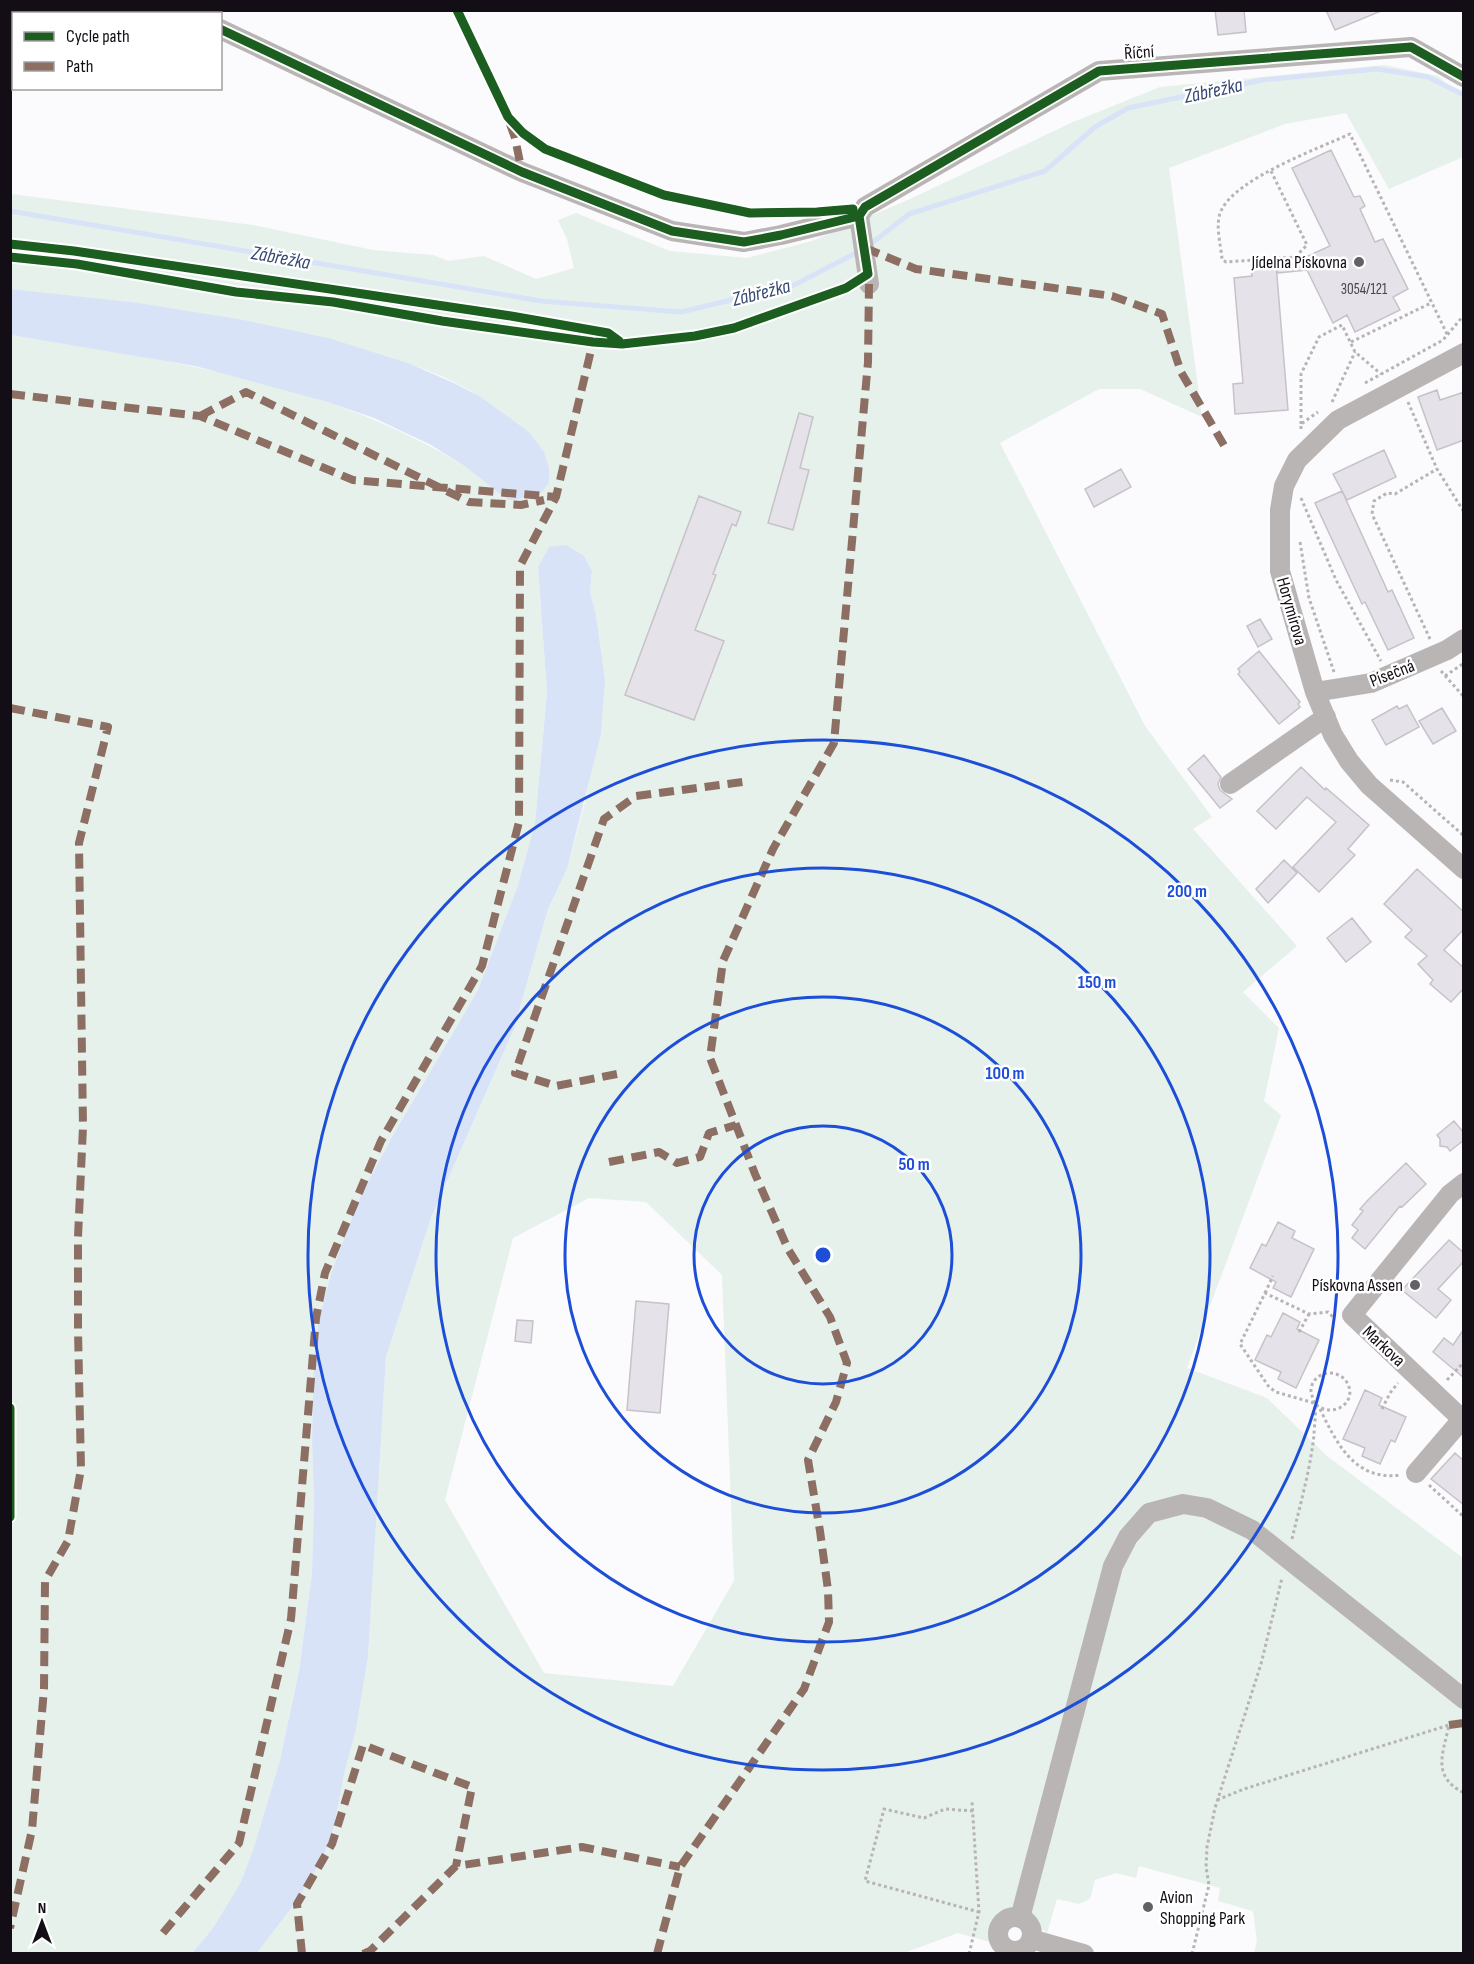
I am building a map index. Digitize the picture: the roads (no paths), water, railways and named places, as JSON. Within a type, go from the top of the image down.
[{"type":"street","points":[[222,30],[522,172],[672,231],[744,242],[860,220],[869,284]]},
{"type":"street","name":"Říční","points":[[860,220],[865,207],[1099,71],[1411,47],[1464,77]]},
{"type":"street","name":"Horymírova","points":[[1464,353],[1338,420],[1297,460],[1284,486],[1280,510],[1280,571],[1315,692],[1333,735],[1349,761],[1369,785],[1464,869]]},
{"type":"street","name":"Písečná","points":[[1315,692],[1371,683],[1447,650],[1464,639]]},
{"type":"street","points":[[1230,784],[1326,717]]},
{"type":"street","name":"Markova","points":[[1463,1419],[1352,1315],[1450,1194],[1464,1183]]},
{"type":"street","points":[[1416,1473],[1463,1419]]},
{"type":"street","points":[[1020,1918],[1113,1566],[1128,1537],[1149,1513],[1183,1504],[1207,1508],[1252,1530],[1464,1699]]},
{"type":"street","points":[[1020,1918],[1030,1926],[1031,1939],[1023,1949],[1010,1952],[1000,1942],[999,1930],[1007,1920],[1020,1918]]},
{"type":"street","points":[[1031,1939],[1084,1953]]},
{"type":"water","points":[[11,289],[138,303],[244,320],[328,338],[408,363],[481,397],[528,431],[544,452],[549,468],[549,483],[542,492],[517,500],[508,500],[466,467],[431,445],[374,418],[324,401],[195,366],[11,335]]},
{"type":"water","points":[[566,545],[584,556],[592,571],[590,592],[596,615],[605,679],[601,734],[567,869],[548,909],[514,1029],[431,1218],[386,1357],[368,1657],[356,1730],[344,1774],[334,1827],[323,1858],[296,1902],[257,1953],[192,1953],[213,1928],[241,1882],[280,1760],[299,1671],[312,1573],[314,1359],[319,1320],[333,1268],[360,1197],[393,1135],[478,990],[518,885],[535,823],[547,692],[538,567],[549,547]]},
{"type":"waterway","name":"Zábřežka","points":[[868,246],[909,214],[1045,171],[1095,127],[1128,108],[1262,80],[1377,69],[1428,77],[1464,95]]},
{"type":"waterway","name":"Zábřežka","points":[[10,211],[541,301],[681,312],[794,285],[860,251]]},
{"type":"place","name":"Jídelna Pískovna","points":[[1359,262]]},
{"type":"place","name":"Pískovna Assen","points":[[1415,1285]]},
{"type":"place","name":"Avion Shopping Park","points":[[1148,1907]]}]
